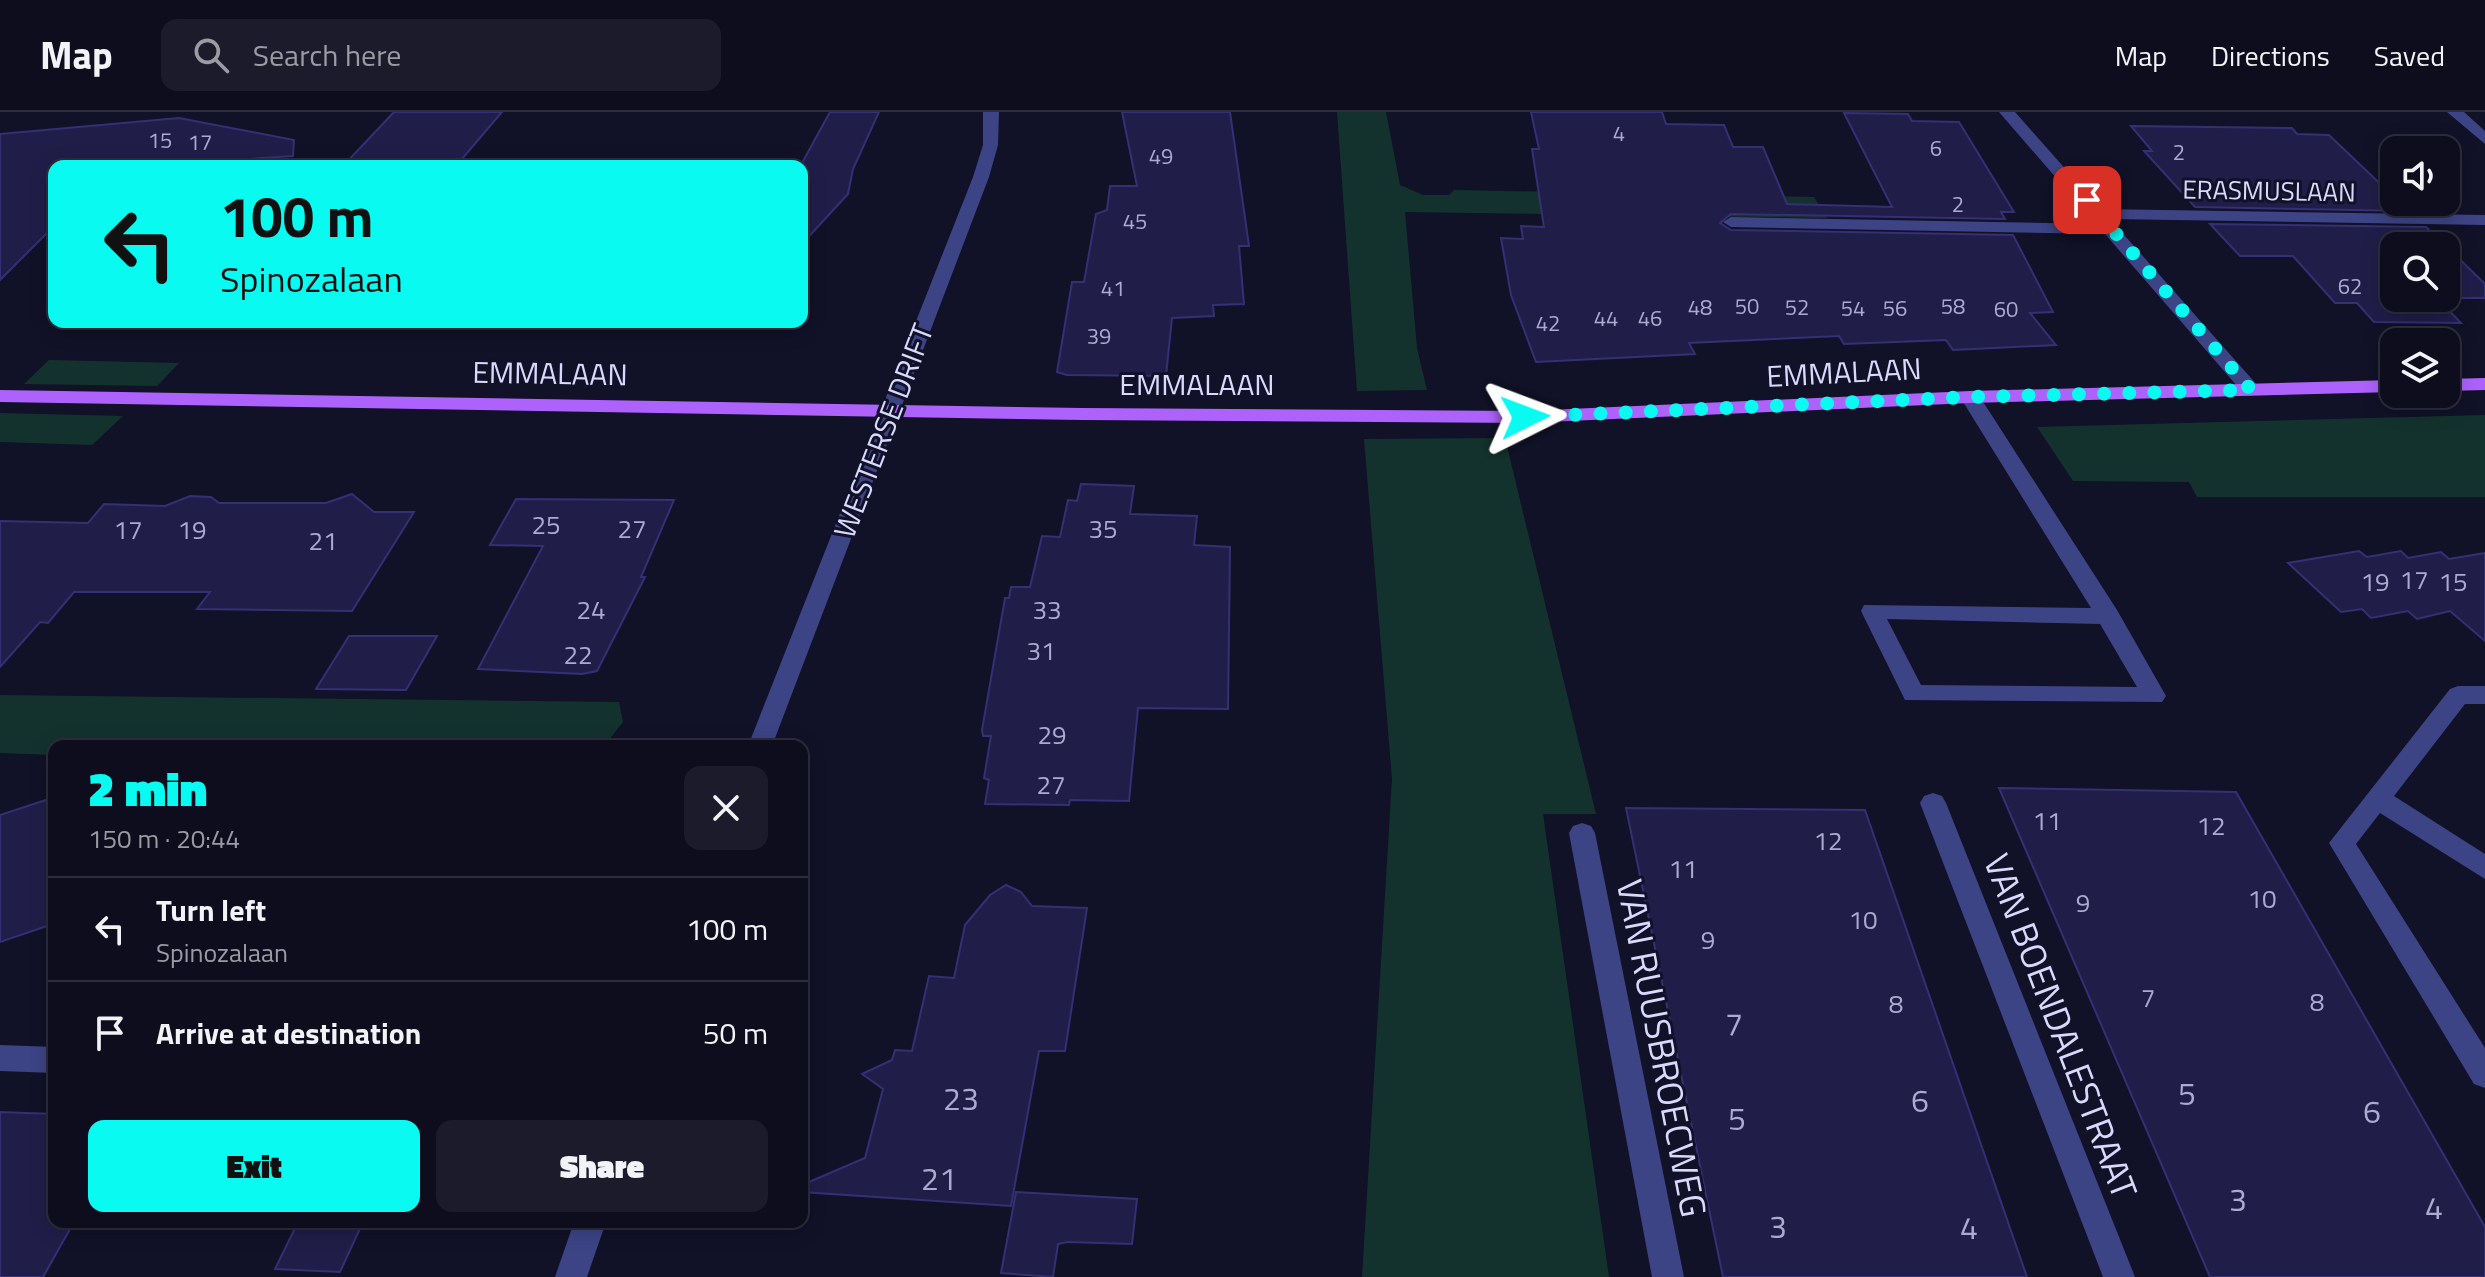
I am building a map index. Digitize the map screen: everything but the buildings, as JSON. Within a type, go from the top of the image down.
[{"type":"main road","points":[[2460,385],[2485,384]]},
{"type":"main road","name":"EMMALAAN","points":[[0,396],[896,408],[1082,414],[1525,417],[1970,397],[2380,386]]},
{"type":"street","name":"WESTERSE DRIFT","points":[[762,740],[896,408],[964,210],[991,150],[991,112]]},
{"type":"street","points":[[2007,112],[2100,214],[2251,390]]},
{"type":"street","points":[[2455,112],[2485,139]]},
{"type":"street","name":"ERASMUSLAAN","points":[[2100,214],[2485,220]]},
{"type":"street","points":[[1731,222],[2110,229]]},
{"type":"street","points":[[1970,397],[2109,616],[2154,696],[1913,694],[1872,611],[2109,616]]},
{"type":"street","points":[[2485,695],[2458,695],[2342,843],[2485,1074]]},
{"type":"street","points":[[2377,798],[2485,868]]},
{"type":"street","name":"VAN BOENDALESTRAAT","points":[[1933,803],[2119,1277]]},
{"type":"street","name":"VAN RUUSBROECWEG","points":[[1582,833],[1668,1277]]},
{"type":"street","points":[[0,1058],[48,1060]]},
{"type":"street","points":[[571,1277],[588,1228]]},
{"type":"green space","points":[[1337,112],[1386,112],[1400,185],[1423,195],[1449,195],[1454,190],[1814,197],[1827,218],[1405,212],[1417,348],[1427,390],[1357,391]]},
{"type":"green space","points":[[49,360],[179,363],[157,386],[24,384]]},
{"type":"green space","points":[[0,413],[123,416],[92,445],[0,442]]},
{"type":"green space","points":[[2485,415],[2485,497],[2197,497],[2189,482],[2073,481],[2037,427]]},
{"type":"green space","points":[[1505,438],[1596,814],[1543,814],[1609,1277],[1362,1277],[1392,779],[1364,439]]},
{"type":"green space","points":[[0,695],[619,702],[623,722],[609,740],[48,740],[48,755],[0,753]]},
{"type":"route","points":[[1525,417],[1970,397],[2251,390],[2087,200]]}]
